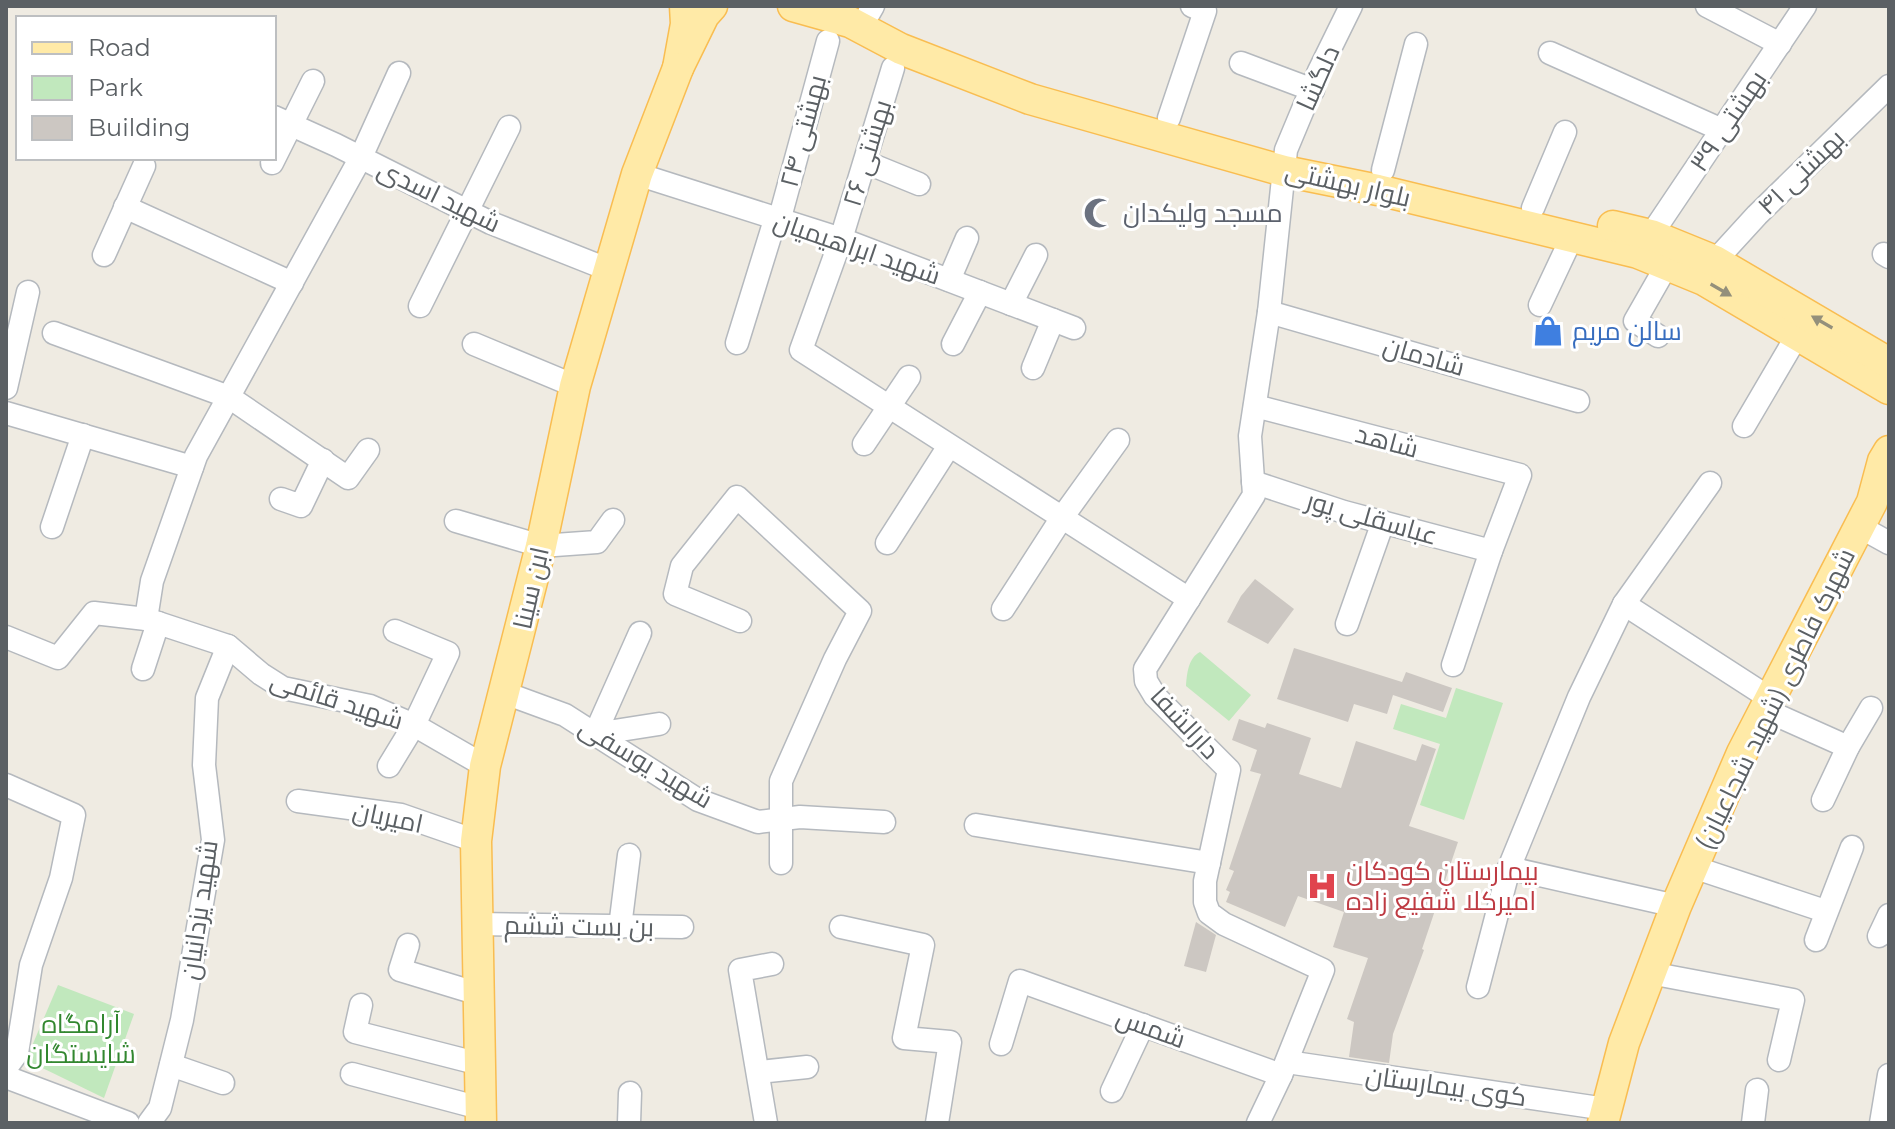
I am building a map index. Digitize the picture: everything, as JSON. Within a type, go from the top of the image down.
[{"type":"main road","points":[[678,68],[686,24],[685,6]]},
{"type":"main road","points":[[678,68],[704,15],[712,6]]},
{"type":"main road","name":"بلوار بهشتی","points":[[793,6],[850,22],[901,49],[1044,95],[1285,160],[1383,170],[1651,235],[1715,261],[1889,363]]},
{"type":"main road","name":"بلوار بهشتی","points":[[864,8],[907,34],[1044,95],[1169,118],[1378,190],[1615,246],[1667,265],[1704,280],[1889,389]]},
{"type":"main road","name":"ابن سینا","points":[[481,1115],[476,841],[485,766],[541,546],[575,386],[607,269],[637,174],[678,68]]},
{"type":"main road","name":"شهرک فاطری (شهید شجاعیان)","points":[[1604,1116],[1624,1043],[1676,906],[1742,753],[1874,505],[1883,461],[1889,451]]},
{"type":"street","points":[[1169,118],[1205,11],[1192,6]]},
{"type":"street","points":[[1707,6],[1780,44]]},
{"type":"street","name":"بهشتی ۳۹","points":[[1651,235],[1805,6]]},
{"type":"street","name":"دلگشا","points":[[1285,160],[1344,8]]},
{"type":"street","name":"بهشتی ۲۴","points":[[737,343],[777,220],[828,41]]},
{"type":"street","points":[[1383,170],[1416,44]]},
{"type":"street","points":[[1550,53],[1722,130]]},
{"type":"street","points":[[1241,63],[1313,90]]},
{"type":"street","name":"بهشتی ۲۶","points":[[889,407],[801,350],[841,239],[893,68]]},
{"type":"street","points":[[143,669],[152,621],[152,581],[192,467],[361,157],[399,73]]},
{"type":"street","points":[[276,146],[282,121],[313,81]]},
{"type":"street","name":"بهشتی ۴۱","points":[[1715,261],[1757,215],[1889,86]]},
{"type":"street","name":"شهید اسدی","points":[[282,121],[467,211],[607,269]]},
{"type":"street","points":[[420,306],[509,127]]},
{"type":"street","points":[[1533,208],[1565,132]]},
{"type":"street","name":"دارالشفا","points":[[1258,1123],[1284,1069],[1323,970],[1224,924],[1209,913],[1205,902],[1209,863],[1229,770],[1155,696],[1146,681],[1145,669],[1254,495],[1250,436],[1269,312],[1285,160]]},
{"type":"street","points":[[865,162],[919,184]]},
{"type":"street","points":[[104,255],[144,166]]},
{"type":"street","name":"شهید ابراهیمیان","points":[[637,174],[841,239],[1064,324],[1033,368]]},
{"type":"street","points":[[125,207],[292,283]]},
{"type":"street","points":[[1540,305],[1572,237]]},
{"type":"street","points":[[949,280],[967,238]]},
{"type":"street","points":[[1011,304],[1036,255]]},
{"type":"street","points":[[1658,336],[1635,321],[1667,265]]},
{"type":"street","points":[[6,388],[28,292]]},
{"type":"street","points":[[953,344],[980,292]]},
{"type":"street","name":"شادمان","points":[[1269,312],[1578,401]]},
{"type":"street","points":[[54,333],[229,397],[348,478],[368,450]]},
{"type":"street","points":[[1744,426],[1798,334]]},
{"type":"street","points":[[474,344],[575,386]]},
{"type":"street","points":[[864,444],[909,377]]},
{"type":"street","name":"شاهد","points":[[1255,406],[1520,475],[1491,551]]},
{"type":"street","points":[[889,407],[1189,599]]},
{"type":"street","points":[[6,413],[192,467]]},
{"type":"street","points":[[52,527],[83,435]]},
{"type":"street","points":[[1003,609],[1061,519],[1118,440]]},
{"type":"street","points":[[887,543],[949,446]]},
{"type":"street","points":[[281,499],[301,506],[323,460]]},
{"type":"street","name":"عباسقلی پور","points":[[1253,482],[1491,551]]},
{"type":"street","points":[[1478,987],[1509,868],[1579,697],[1624,604],[1710,483]]},
{"type":"street","points":[[740,621],[675,594],[682,566],[737,497],[860,611],[835,659],[781,781],[781,863]]},
{"type":"street","points":[[1874,505],[1889,543]]},
{"type":"street","points":[[456,521],[541,546],[597,542],[613,520]]},
{"type":"street","points":[[1347,624],[1383,522]]},
{"type":"street","points":[[1453,665],[1491,551]]},
{"type":"street","points":[[1624,604],[1768,705],[1848,747]]},
{"type":"street","name":"شهید قائمی","points":[[6,637],[58,658],[94,613],[152,621],[228,646],[283,688],[370,706],[414,725],[485,766]]},
{"type":"street","points":[[389,766],[414,725],[448,653],[395,631]]},
{"type":"street","points":[[595,734],[640,633]]},
{"type":"street","name":"شهید یزدانیان","points":[[149,1123],[160,1108],[182,1020],[213,840],[204,765],[207,698],[228,646]]},
{"type":"street","name":"شهید یوسفی","points":[[505,693],[565,715],[698,800],[758,822],[800,817],[884,822]]},
{"type":"street","points":[[1823,800],[1871,708]]},
{"type":"street","points":[[595,734],[659,724]]},
{"type":"street","points":[[6,785],[74,815],[61,878],[31,965],[17,1053],[6,1068]]},
{"type":"street","name":"امیریان","points":[[298,801],[401,815],[476,841]]},
{"type":"street","points":[[976,825],[1209,863]]},
{"type":"street","points":[[1816,940],[1852,847]]},
{"type":"street","points":[[620,927],[629,855]]},
{"type":"street","points":[[1693,867],[1825,911]]},
{"type":"street","points":[[1509,868],[1676,906]]},
{"type":"street","points":[[1879,936],[1889,915]]},
{"type":"street","name":"بن بست ششم","points":[[477,924],[682,927]]},
{"type":"street","points":[[841,927],[923,945],[904,1038],[950,1042],[937,1123]]},
{"type":"street","points":[[408,945],[400,970],[479,994]]},
{"type":"street","points":[[766,1123],[740,970],[772,964]]},
{"type":"street","points":[[1650,973],[1793,1000],[1779,1060]]},
{"type":"street","name":"شمس","points":[[1001,1044],[1020,981],[1143,1025],[1284,1069]]},
{"type":"street","points":[[361,1005],[355,1032],[480,1064]]},
{"type":"street","points":[[1112,1091],[1143,1025]]},
{"type":"street","points":[[171,1065],[223,1083]]},
{"type":"street","points":[[759,1072],[807,1067]]},
{"type":"street","name":"کوی بیمارستان","points":[[1284,1069],[1604,1116]]},
{"type":"street","points":[[352,1074],[481,1115]]},
{"type":"street","points":[[6,1077],[128,1123]]},
{"type":"street","points":[[1753,1123],[1757,1090]]},
{"type":"street","points":[[1881,1123],[1887,1090]]},
{"type":"street","points":[[629,1123],[630,1093]]},
{"type":"green space","points":[[1200,652],[1251,695],[1229,721],[1186,686],[1191,662]]},
{"type":"green space","points":[[1456,688],[1503,703],[1464,820],[1420,805],[1440,744],[1393,729],[1401,704],[1446,718]]},
{"type":"green space","name":"آرامگاه شایستگان","points":[[58,985],[134,1014],[104,1098],[26,1060]]},
{"type":"building","points":[[1255,579],[1294,609],[1268,644],[1227,622],[1241,596]]},
{"type":"building","points":[[1294,648],[1402,682],[1406,672],[1452,688],[1443,712],[1393,695],[1387,714],[1354,704],[1348,722],[1277,699]]},
{"type":"building","points":[[1239,719],[1265,728],[1267,723],[1311,738],[1299,774],[1341,788],[1356,741],[1416,761],[1422,744],[1436,749],[1409,826],[1458,842],[1424,950],[1393,1034],[1389,1063],[1349,1057],[1354,1022],[1347,1019],[1368,958],[1333,947],[1344,912],[1298,896],[1285,927],[1226,902],[1230,892],[1226,890],[1234,871],[1229,869],[1261,774],[1250,771],[1257,750],[1232,740]]},
{"type":"building","points":[[1196,922],[1216,935],[1206,972],[1184,966]]},
{"type":"place","name":"مسجد ولیکدان","points":[[1099,213]]},
{"type":"place","name":"سالن مریم","points":[[1548,331]]},
{"type":"place","name":"بیمارستان کودکان امیرکلا شفیع زاده","points":[[1322,886]]}]
